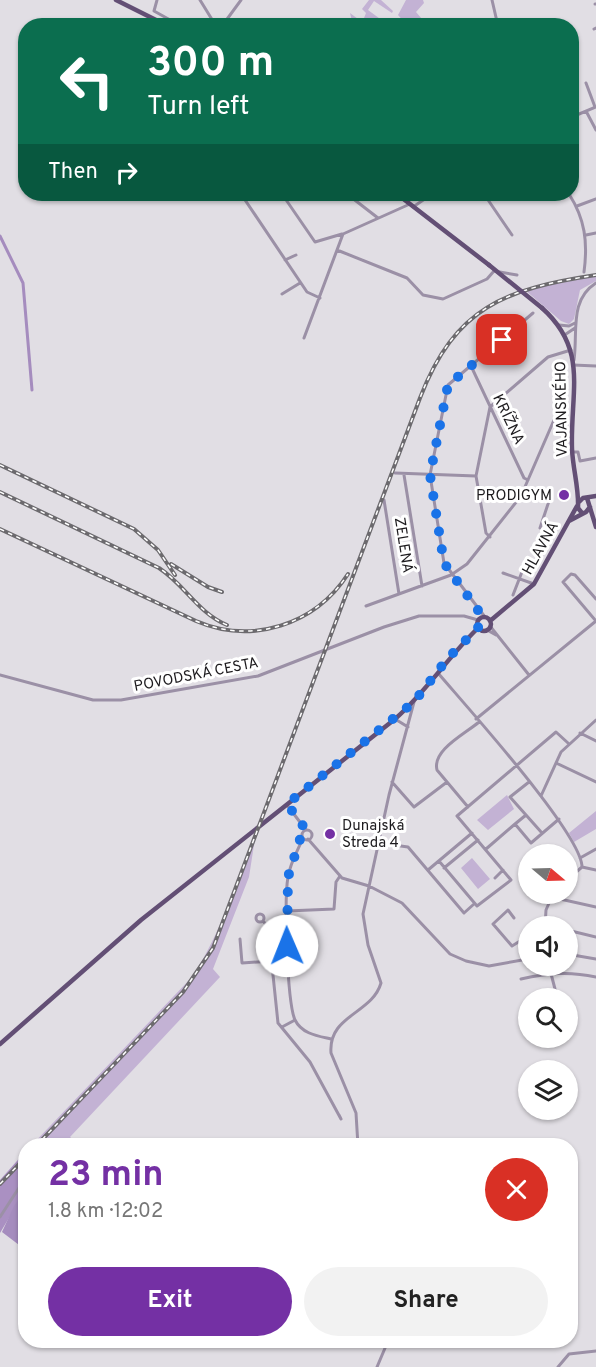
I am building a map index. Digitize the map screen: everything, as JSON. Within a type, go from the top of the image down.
[{"type":"main road","points":[[116,0],[152,18]]},
{"type":"main road","name":"VAJANSKÉHO","points":[[407,201],[542,308],[566,334],[574,363],[572,452],[578,485]]},
{"type":"main road","points":[[578,485],[590,506],[596,527]]},
{"type":"main road","points":[[578,485],[578,504],[596,527]]},
{"type":"main road","points":[[578,504],[586,498],[596,497]]},
{"type":"main road","points":[[569,521],[583,513],[596,497]]},
{"type":"main road","name":"HLAVNÁ","points":[[0,1044],[141,920],[414,702],[437,672],[483,622],[504,609],[534,584],[578,504]]},
{"type":"street","points":[[157,0],[154,11],[167,18]]},
{"type":"street","points":[[200,0],[211,18]]},
{"type":"street","points":[[228,18],[240,0]]},
{"type":"street","points":[[492,0],[496,18]]},
{"type":"street","points":[[579,114],[595,107],[586,83]]},
{"type":"street","points":[[586,111],[596,130]]},
{"type":"street","points":[[577,206],[596,199]]},
{"type":"street","points":[[246,201],[306,292],[320,298]]},
{"type":"street","points":[[287,201],[315,242],[343,234],[419,201]]},
{"type":"street","points":[[356,201],[378,218]]},
{"type":"street","points":[[489,201],[512,235]]},
{"type":"street","points":[[574,201],[586,236],[584,272]]},
{"type":"street","points":[[586,236],[596,233]]},
{"type":"street","points":[[304,338],[343,234]]},
{"type":"street","points":[[337,250],[407,278],[423,295],[446,298],[487,279],[494,271],[516,274]]},
{"type":"street","points":[[285,260],[296,255]]},
{"type":"street","points":[[282,294],[300,283]]},
{"type":"street","points":[[596,283],[582,295],[575,328],[574,363],[596,366]]},
{"type":"street","points":[[483,622],[444,563],[430,475],[446,390],[533,313]]},
{"type":"street","points":[[560,325],[569,326],[576,321]]},
{"type":"street","points":[[566,334],[575,328]]},
{"type":"street","points":[[489,537],[486,533],[476,476],[490,407],[548,357],[572,350]]},
{"type":"street","name":"KRÍŽNA","points":[[471,366],[524,478],[528,480]]},
{"type":"street","name":"ZELENÁ","points":[[366,606],[452,575],[467,564],[523,491],[567,390]]},
{"type":"street","points":[[572,452],[578,452],[580,460],[596,459]]},
{"type":"street","points":[[395,473],[476,476]]},
{"type":"street","points":[[404,475],[422,586]]},
{"type":"street","points":[[523,491],[549,501],[540,528]]},
{"type":"street","name":"ZELENÁ","points":[[384,500],[399,594]]},
{"type":"street","points":[[513,595],[527,559]]},
{"type":"street","points":[[503,573],[534,584]]},
{"type":"street","points":[[468,807],[436,768],[439,754],[502,697],[596,621],[563,582],[565,579],[575,575],[596,599]]},
{"type":"street","name":"POVODSKÁ CESTA","points":[[0,675],[93,700],[129,699],[258,676],[408,619],[434,615],[483,622],[497,635],[529,675]]},
{"type":"street","points":[[437,672],[560,819],[580,858],[582,867]]},
{"type":"street","points":[[358,1138],[356,1113],[331,1053],[331,1040],[340,1024],[375,995],[381,983],[363,919],[392,782],[414,702]]},
{"type":"street","points":[[395,719],[408,727]]},
{"type":"street","points":[[541,796],[568,743],[596,720]]},
{"type":"street","points":[[438,862],[474,904],[480,906],[511,880],[457,816],[558,732],[568,743]]},
{"type":"street","points":[[580,733],[596,741]]},
{"type":"street","points":[[556,763],[596,782]]},
{"type":"street","points":[[392,782],[414,807],[447,782]]},
{"type":"street","points":[[529,782],[510,797],[542,833]]},
{"type":"street","points":[[287,804],[311,834],[308,839]]},
{"type":"street","points":[[486,849],[526,815]]},
{"type":"street","points":[[515,824],[531,843],[560,819]]},
{"type":"street","points":[[306,830],[302,833],[303,838],[288,877],[288,960],[295,1020],[308,1033],[331,1040]]},
{"type":"street","points":[[428,870],[472,833]]},
{"type":"street","points":[[303,838],[308,839],[340,876],[369,886],[402,903],[443,948],[458,958],[489,966],[518,961]]},
{"type":"street","points":[[444,868],[478,840]]},
{"type":"street","points":[[379,843],[408,846],[464,914],[474,904]]},
{"type":"street","points":[[580,858],[596,849]]},
{"type":"street","points":[[582,867],[596,870]]},
{"type":"street","points":[[578,870],[582,867]]},
{"type":"street","points":[[495,878],[503,870]]},
{"type":"street","points":[[287,911],[333,909],[336,882],[340,876]]},
{"type":"street","points":[[578,902],[596,907]]},
{"type":"street","points":[[514,918],[508,910],[493,924],[512,946],[518,942]]},
{"type":"street","points":[[263,921],[268,927],[276,1016],[310,1062],[339,1115]]},
{"type":"street","points":[[578,933],[596,937]]},
{"type":"street","points":[[240,939],[242,963],[288,960]]},
{"type":"street","points":[[578,956],[596,959]]},
{"type":"street","points":[[578,973],[596,977]]},
{"type":"street","points":[[521,979],[533,976]]},
{"type":"street","points":[[282,1027],[295,1020]]},
{"type":"street","points":[[0,1217],[18,1189]]},
{"type":"street","points":[[378,1367],[385,1348]]},
{"type":"street","points":[[558,1367],[568,1354],[596,1351]]},
{"type":"shaded area","points":[[369,0],[381,0],[393,11],[392,13],[374,1],[368,10],[379,18],[364,18],[366,13],[362,9]]},
{"type":"shaded area","points":[[406,0],[423,0],[424,3],[416,12],[421,18],[401,18],[398,15]]},
{"type":"shaded area","points":[[596,276],[596,281],[580,290],[574,319],[569,324],[561,321],[525,290]]},
{"type":"shaded area","points":[[507,795],[514,809],[488,830],[477,820]]},
{"type":"shaded area","points":[[596,811],[596,829],[574,842],[569,833]]},
{"type":"shaded area","points":[[256,832],[249,877],[213,969],[220,977],[71,1138],[39,1138],[192,977],[212,943]]},
{"type":"shaded area","points":[[472,858],[490,879],[478,889],[461,868]]},
{"type":"shaded area","points":[[18,1160],[18,1203],[0,1233],[0,1180]]},
{"type":"shaded area","points":[[18,1201],[18,1244],[2,1232]]},
{"type":"waterway","points":[[0,236],[23,283],[32,390]]},
{"type":"railway","points":[[44,1138],[183,992],[213,948],[420,398],[434,367],[449,342],[467,323],[487,308],[510,296],[535,287],[596,275]]},
{"type":"railway","points":[[0,465],[134,529],[158,550],[175,575]]},
{"type":"railway","points":[[0,492],[159,568],[177,582],[208,613],[227,625]]},
{"type":"railway","points":[[0,529],[196,621],[217,628],[239,631],[281,626],[300,618],[334,592],[348,574]]},
{"type":"railway","points":[[171,564],[208,587],[222,592]]},
{"type":"railway","points":[[0,1184],[18,1165]]},
{"type":"place","name":"PRODIGYM","points":[[564,495]]},
{"type":"place","name":"Dunajská Streda 4","points":[[330,834]]},
{"type":"route","points":[[287,946],[288,877],[303,838],[302,833],[306,830],[287,804],[414,702],[448,658],[478,628],[480,613],[444,563],[430,475],[448,385],[502,340]]}]
